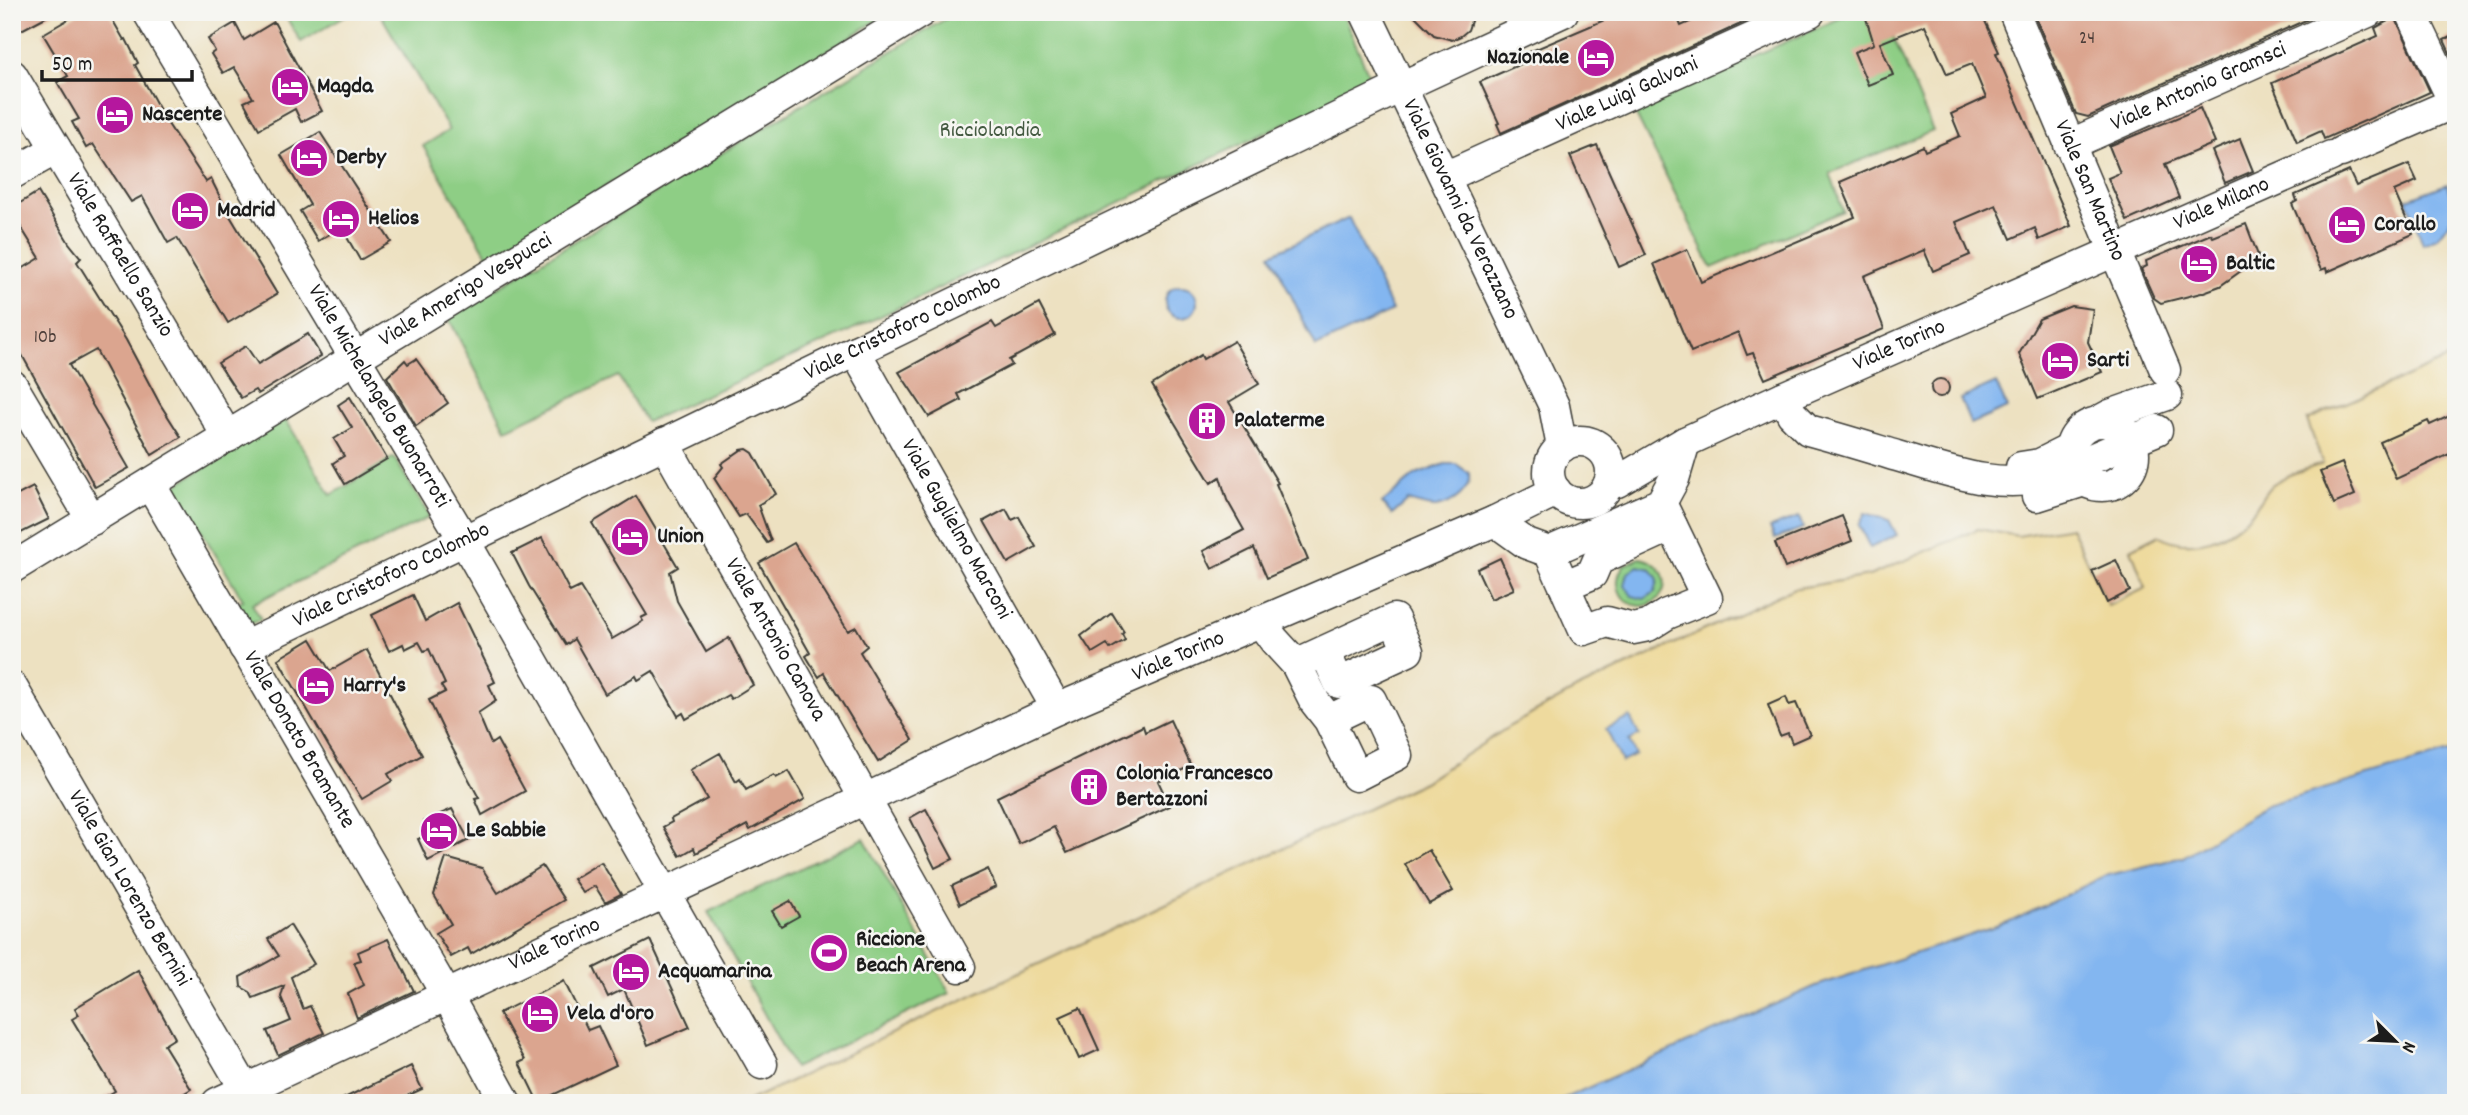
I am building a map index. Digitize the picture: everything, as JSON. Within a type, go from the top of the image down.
[{"type":"street","name":"Viale Michelangelo Buonarroti","points":[[148,12],[464,540],[663,894]]},
{"type":"street","name":"Viale Amerigo Vespucci","points":[[12,568],[921,12]]},
{"type":"street","name":"Viale Giovanni da Verazzano","points":[[1366,12],[1577,451]]},
{"type":"street","name":"Viale Cristoforo Colombo","points":[[244,646],[1401,87],[1563,12]]},
{"type":"street","name":"Viale Luigi Galvani","points":[[1444,177],[1810,12]]},
{"type":"street","name":"Viale San Martino","points":[[2014,12],[2166,383],[2099,421]]},
{"type":"street","name":"Viale Antonio Gramsci","points":[[2069,145],[2368,12]]},
{"type":"street","points":[[2411,12],[2455,104]]},
{"type":"street","name":"Viale Raffaello Sanzio","points":[[12,75],[228,437]]},
{"type":"street","name":"Viale Milano","points":[[2113,251],[2455,104]]},
{"type":"street","points":[[12,174],[57,149]]},
{"type":"street","name":"Viale Torino","points":[[1609,484],[1617,482],[1685,442],[2113,251]]},
{"type":"street","name":"Viale Guglielmo Marconi","points":[[855,351],[1058,709]]},
{"type":"street","points":[[12,385],[92,520]]},
{"type":"street","points":[[1783,397],[1792,414],[1808,430],[1866,446],[1903,444],[1998,466],[2019,468],[2040,464],[2074,467],[2104,486],[2123,479],[2134,462],[2132,441],[2127,432],[2109,422],[2088,424],[2079,430],[2074,467]]},
{"type":"street","points":[[2074,467],[2139,438]]},
{"type":"street","points":[[1549,552],[1584,630],[1607,622],[1633,629],[1648,626],[1667,614],[1707,598],[1667,514],[1685,442]]},
{"type":"street","name":"Viale Torino","points":[[1494,521],[1577,451],[1651,448],[1685,442]]},
{"type":"street","name":"Viale Antonio Canova","points":[[664,443],[866,799]]},
{"type":"street","points":[[1577,451],[1611,470],[1609,484],[1600,495],[1581,503],[1567,500],[1556,491],[1550,477],[1577,451]]},
{"type":"street","name":"Viale Donato Bramante","points":[[150,484],[446,995]]},
{"type":"street","name":"Viale Torino","points":[[217,1103],[250,1096],[446,995],[1058,709],[1494,521],[1556,491]]},
{"type":"street","points":[[1494,521],[1527,544],[1549,552],[1667,514]]},
{"type":"street","points":[[1566,585],[1592,574],[1598,560],[1667,514]]},
{"type":"street","points":[[1260,621],[1273,640],[1296,664],[1315,702],[1329,720]]},
{"type":"street","points":[[1296,664],[1325,652]]},
{"type":"street","name":"Viale Gian Lorenzo Bernini","points":[[12,687],[250,1096]]},
{"type":"street","points":[[866,799],[960,967]]},
{"type":"street","points":[[663,894],[753,1057]]},
{"type":"street","points":[[446,995],[506,1103]]},
{"type":"green space","points":[[283,12],[351,12],[301,42]]},
{"type":"green space","points":[[379,12],[891,12],[489,258],[423,146],[449,130]]},
{"type":"green space","name":"Ricciolandia","points":[[957,12],[1342,12],[1372,82],[843,334],[646,422],[618,376],[506,429],[448,317]]},
{"type":"green space","points":[[1854,12],[1883,12],[1933,131],[1830,173],[1843,211],[1712,268],[1633,109]]},
{"type":"green space","points":[[285,418],[331,495],[394,457],[430,517],[252,604],[261,619],[244,627],[232,607],[243,600],[174,486]]},
{"type":"green space","points":[[1640,558],[1658,567],[1665,582],[1660,597],[1642,606],[1628,602],[1618,586],[1624,565]],"holes":[[[1655,574],[1658,580],[1655,592],[1644,599],[1626,576]]]},
{"type":"green space","name":"Riccione Beach Arena","points":[[864,838],[950,993],[794,1068],[708,912]]},
{"type":"sand","points":[[2456,355],[2456,750],[2267,806],[2183,857],[2105,876],[2008,923],[1816,986],[1554,1103],[744,1103],[1424,782],[1510,726],[1577,689],[1792,589],[1869,576],[1978,529],[2018,536],[2071,527],[2108,606],[2146,588],[2131,549],[2158,535],[2171,541],[2197,543],[2222,535],[2254,510],[2273,484],[2323,464],[2307,420]]},
{"type":"water","points":[[2447,184],[2456,212],[2437,238],[2423,244],[2407,199]]},
{"type":"water","points":[[1349,218],[1392,311],[1316,347],[1271,254]]},
{"type":"water","points":[[1181,286],[1192,291],[1197,302],[1192,313],[1181,318],[1170,313],[1165,302],[1170,291]]},
{"type":"water","points":[[1996,383],[2007,408],[1971,424],[1960,399]]},
{"type":"water","points":[[1445,464],[1456,464],[1469,473],[1467,485],[1455,499],[1433,507],[1408,501],[1392,515],[1382,503],[1416,475]]},
{"type":"water","points":[[1865,513],[1889,520],[1897,535],[1870,548],[1859,525]]},
{"type":"water","points":[[1799,517],[1803,528],[1775,539],[1770,528]]},
{"type":"water","points":[[1638,566],[1651,569],[1658,580],[1655,592],[1644,599],[1632,596],[1625,585],[1628,573]]},
{"type":"water","points":[[1630,717],[1639,735],[1629,741],[1636,755],[1622,762],[1606,729]]},
{"type":"water","points":[[2456,750],[2456,1103],[1554,1103],[1816,986],[2008,923],[2105,876],[2183,857],[2266,806]]},
{"type":"building","points":[[12,12],[55,12],[12,35]]},
{"type":"building","points":[[81,12],[108,12],[124,40],[126,39],[138,63],[135,65],[166,121],[206,182],[211,179],[277,294],[228,323],[177,238],[168,243],[142,196],[131,202],[93,144],[86,148],[72,122],[79,119],[57,82],[68,76],[43,34]]},
{"type":"building","points":[[1411,12],[1474,12],[1468,30],[1452,40],[1434,35]]},
{"type":"building","points":[[1623,12],[1675,12],[1681,26],[1712,12],[1767,12],[1501,133],[1480,82],[1532,59],[1529,52]]},
{"type":"building","points":[[1864,12],[1981,12],[2071,226],[2039,240],[2035,228],[2011,239],[1996,205],[1956,222],[1970,255],[1933,271],[1924,250],[1864,276],[1884,329],[1765,379],[1753,353],[1747,355],[1738,332],[1691,352],[1654,264],[1687,249],[1701,282],[1855,217],[1840,182],[1923,146],[1925,151],[1960,136],[1951,114],[1986,98],[1972,64],[1947,74],[1925,25],[1880,43],[1893,75],[1868,85],[1854,52],[1874,44]]},
{"type":"building","points":[[2033,12],[2324,12],[2088,117],[2076,114]]},
{"type":"building","points":[[2395,17],[2430,92],[2324,139],[2321,131],[2297,142],[2272,83],[2378,36],[2375,28]]},
{"type":"building","points":[[274,22],[322,111],[301,122],[295,109],[259,129],[244,102],[253,98],[234,67],[223,73],[211,54],[215,51],[208,39],[235,23],[244,40]]},
{"type":"building","points":[[2456,34],[2456,66],[2444,40]]},
{"type":"building","points":[[2200,108],[2215,143],[2165,164],[2179,198],[2127,221],[2108,178],[2120,173],[2109,146]]},
{"type":"building","points":[[320,132],[391,242],[360,260],[341,227],[318,241],[300,211],[310,205],[281,155]]},
{"type":"building","points":[[2240,139],[2253,171],[2225,183],[2212,151]]},
{"type":"building","points":[[1597,145],[1646,255],[1619,267],[1570,156]]},
{"type":"building","points":[[2409,164],[2417,181],[2394,191],[2413,234],[2327,272],[2326,268],[2321,270],[2292,204],[2297,201],[2295,195],[2349,171],[2356,186]]},
{"type":"building","points":[[38,192],[81,258],[77,262],[126,340],[181,437],[152,455],[96,350],[69,365],[129,468],[95,487],[12,337],[12,275],[40,258],[12,213],[12,208]]},
{"type":"building","name":"Baltic","points":[[2246,224],[2259,258],[2220,286],[2161,303],[2154,298],[2141,269],[2147,266],[2146,261],[2211,234],[2213,237]]},
{"type":"building","points":[[1039,304],[1055,335],[1009,360],[1012,365],[958,394],[961,400],[929,417],[899,372],[992,322],[996,328]]},
{"type":"building","name":"Sarti","points":[[2071,306],[2093,309],[2088,342],[2102,372],[2038,399],[2019,354],[2039,319]]},
{"type":"building","points":[[308,334],[321,356],[258,394],[255,390],[241,398],[218,363],[246,346],[258,364]]},
{"type":"building","points":[[1234,341],[1259,384],[1229,402],[1278,483],[1276,484],[1308,560],[1267,578],[1254,548],[1212,569],[1203,551],[1244,530],[1227,500],[1220,477],[1211,483],[1152,385],[1201,355],[1203,359]]},
{"type":"building","points":[[416,359],[448,403],[416,426],[387,377],[405,360],[408,364]]},
{"type":"building","points":[[1940,379],[1946,382],[1949,388],[1946,394],[1940,397],[1934,394],[1931,388],[1934,382]]},
{"type":"building","points":[[350,397],[387,459],[345,484],[333,463],[344,456],[334,439],[352,428],[338,405]]},
{"type":"building","points":[[2456,413],[2456,451],[2396,479],[2380,442],[2428,421],[2430,425]]},
{"type":"building","points":[[747,449],[753,453],[776,494],[758,505],[771,541],[767,543],[746,514],[739,517],[714,478],[723,467],[721,464],[741,450]]},
{"type":"building","points":[[2342,463],[2355,495],[2334,504],[2320,472]]},
{"type":"building","points":[[33,487],[49,519],[17,535],[12,525],[12,498]]},
{"type":"building","points":[[636,496],[678,567],[670,572],[677,601],[706,652],[729,638],[753,685],[731,699],[728,695],[686,719],[683,713],[678,716],[653,671],[638,680],[636,676],[605,694],[574,639],[566,645],[512,553],[542,538],[570,592],[580,587],[612,639],[643,621],[641,618],[647,615],[592,523]]},
{"type":"building","points":[[1006,509],[1012,520],[1019,517],[1036,547],[1008,563],[984,521]]},
{"type":"building","points":[[1842,516],[1852,541],[1785,568],[1775,543]]},
{"type":"building","points":[[794,543],[848,631],[856,627],[867,646],[860,652],[913,740],[878,762],[824,673],[819,677],[806,656],[810,653],[759,563]]},
{"type":"building","points":[[1500,558],[1514,589],[1491,599],[1477,569]]},
{"type":"building","points":[[2116,560],[2130,591],[2107,603],[2092,571]]},
{"type":"building","points":[[413,595],[425,621],[457,603],[495,682],[489,685],[496,701],[478,713],[491,744],[497,740],[525,791],[482,815],[475,799],[479,798],[429,700],[445,692],[441,686],[445,684],[429,649],[424,651],[419,642],[405,649],[403,644],[389,651],[372,615]]},
{"type":"building","points":[[1112,613],[1124,632],[1122,634],[1125,640],[1110,649],[1107,644],[1092,653],[1081,636]]},
{"type":"building","points":[[311,639],[330,671],[367,650],[422,755],[388,774],[392,781],[362,799],[278,659]]},
{"type":"building","points":[[1786,697],[1789,705],[1796,703],[1810,735],[1792,743],[1788,733],[1780,736],[1768,705]]},
{"type":"building","name":"Colonia Francesco Bertazzoni","points":[[1170,720],[1191,766],[1158,781],[1170,806],[1067,853],[1054,827],[1019,844],[997,797],[1143,726],[1145,732]]},
{"type":"building","points":[[720,753],[736,782],[740,779],[746,790],[774,775],[776,778],[789,771],[805,799],[750,830],[747,825],[696,853],[694,848],[680,856],[663,827],[672,822],[671,819],[707,799],[690,770]]},
{"type":"building","points":[[452,809],[469,840],[428,861],[418,839],[430,834],[424,821]]},
{"type":"building","points":[[926,809],[953,859],[935,868],[910,818]]},
{"type":"building","points":[[1429,850],[1453,891],[1429,904],[1405,864]]},
{"type":"building","points":[[446,858],[482,868],[498,893],[542,866],[564,900],[471,954],[468,948],[451,957],[436,933],[451,924],[434,895]]},
{"type":"building","points":[[601,862],[621,894],[605,902],[595,886],[583,893],[573,879]]},
{"type":"building","points":[[988,869],[996,887],[960,904],[952,886]]},
{"type":"building","points":[[790,901],[799,916],[781,926],[772,911]]},
{"type":"building","points":[[290,925],[314,964],[291,977],[303,1009],[310,1006],[324,1033],[278,1055],[267,1031],[291,1021],[281,997],[284,986],[253,998],[250,992],[241,987],[240,977],[279,956],[268,939]]},
{"type":"building","points":[[388,939],[414,991],[357,1018],[348,994],[364,985],[354,962],[361,960],[358,952]]},
{"type":"building","points":[[650,940],[690,1027],[648,1045],[624,989],[608,997],[594,968]]},
{"type":"building","points":[[138,970],[175,1038],[164,1045],[191,1089],[168,1103],[94,1103],[115,1091],[72,1019],[79,1015],[75,1008]]},
{"type":"building","points":[[564,981],[588,1030],[598,1026],[616,1065],[538,1102],[519,1063],[525,1060],[499,1013]]},
{"type":"building","points":[[1080,1008],[1099,1050],[1079,1059],[1060,1017]]},
{"type":"building","points":[[411,1066],[422,1089],[392,1103],[334,1103]]},
{"type":"place","name":"Nazionale","points":[[1596,58]]},
{"type":"place","name":"Magda","points":[[290,87]]},
{"type":"place","name":"Nascente","points":[[115,115]]},
{"type":"place","name":"Derby","points":[[309,158]]},
{"type":"place","name":"Madrid","points":[[190,211]]},
{"type":"place","name":"Helios","points":[[341,219]]},
{"type":"place","name":"Corallo","points":[[2347,225]]},
{"type":"place","name":"Baltic","points":[[2199,264]]},
{"type":"place","name":"Sarti","points":[[2060,361]]},
{"type":"place","name":"Palaterme","points":[[1207,421]]},
{"type":"place","name":"Union","points":[[630,537]]},
{"type":"place","name":"Harry's","points":[[316,686]]},
{"type":"place","name":"Colonia Francesco Bertazzoni","points":[[1089,787]]},
{"type":"place","name":"Le Sabbie","points":[[439,831]]},
{"type":"place","name":"Riccione Beach Arena","points":[[829,953]]},
{"type":"place","name":"Acquamarina","points":[[631,972]]},
{"type":"place","name":"Vela d'oro","points":[[540,1014]]}]
